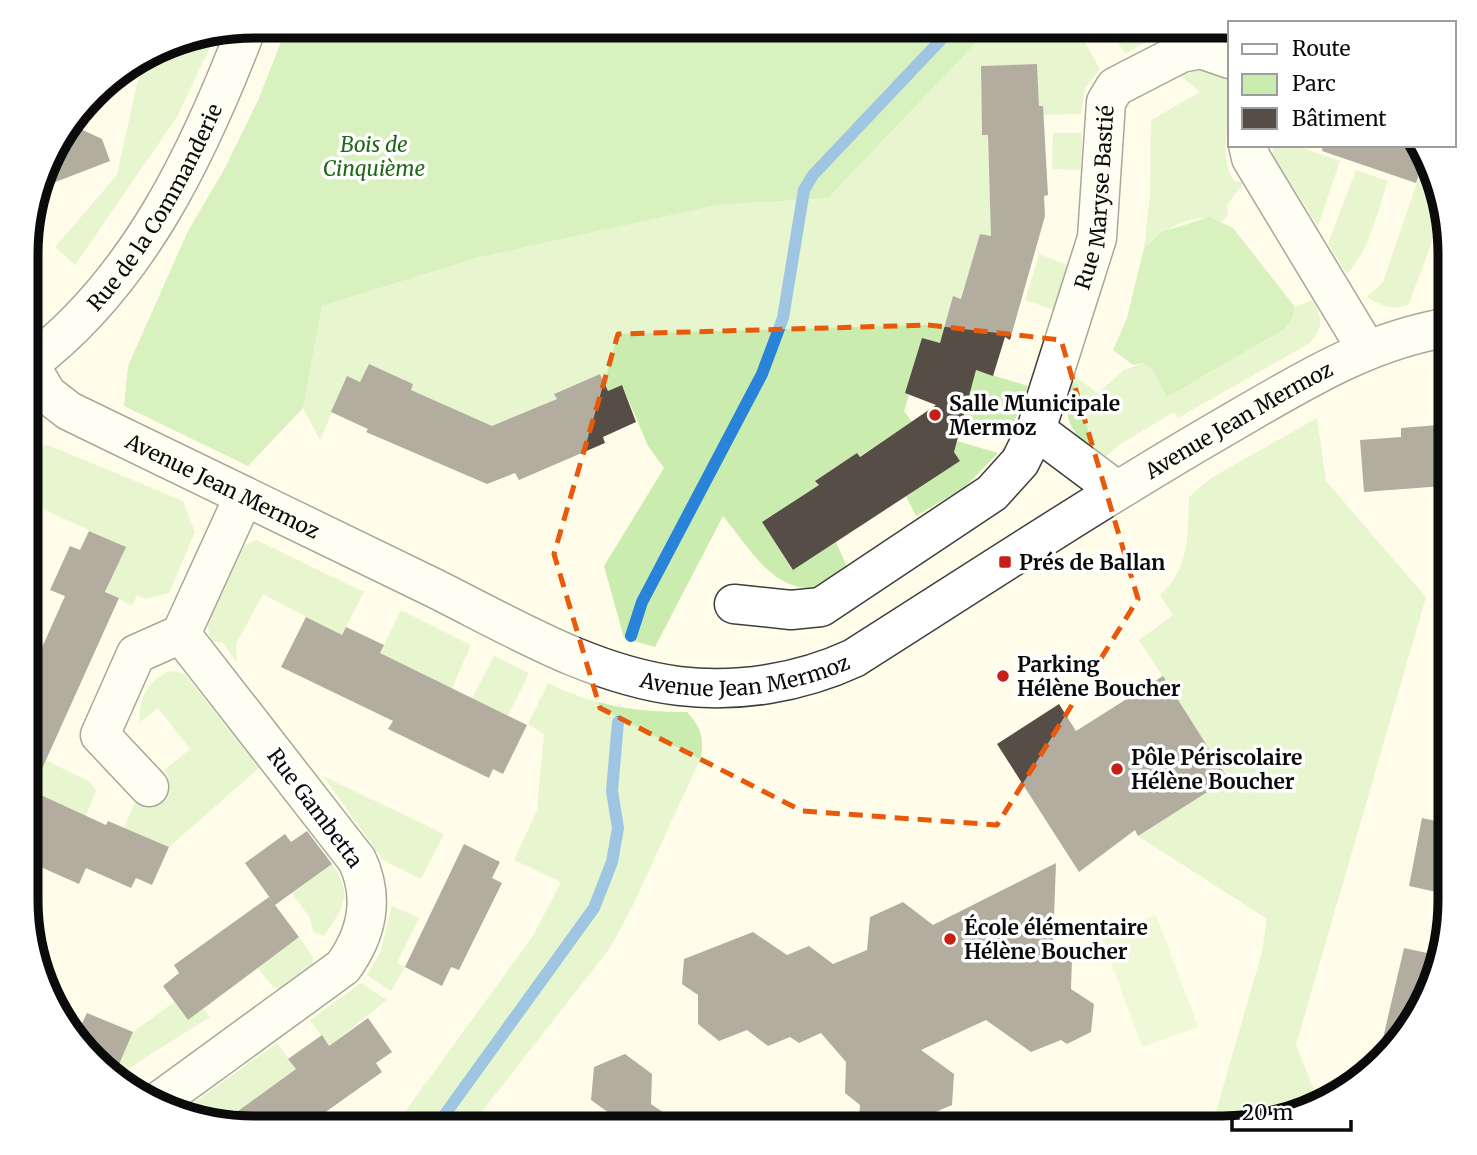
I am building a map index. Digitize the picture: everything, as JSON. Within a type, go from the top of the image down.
[{"type":"street","name":"Rue de la Commanderie","points":[[38,355],[99,300],[163,211],[216,108],[242,39]]},
{"type":"street","name":"Rue Maryse Bastié","points":[[734,604],[791,610],[821,607],[992,493],[1020,462],[1036,430],[1097,238],[1102,205],[1104,117],[1110,93],[1122,83],[1181,53],[1201,49],[1228,58]]},
{"type":"street","points":[[1248,147],[1251,158],[1367,350]]},
{"type":"street","name":"Avenue Jean Mermoz","points":[[38,380],[47,394],[69,411],[584,662],[679,686],[723,688],[789,680],[825,671],[854,658],[1115,489],[1335,363],[1419,332],[1438,329]]},
{"type":"street","points":[[1036,430],[1115,489]]},
{"type":"street","points":[[149,787],[100,735],[136,654],[181,634],[244,496]]},
{"type":"street","name":"Rue Gambetta","points":[[165,1097],[343,967],[361,936],[368,904],[368,888],[357,860],[181,634]]},
{"type":"highlighted area","points":[[928,325],[1061,340],[1138,599],[997,825],[802,811],[600,708],[554,554],[618,334]]},
{"type":"green space","name":"Bois de Cinquième","points":[[282,39],[980,39],[828,198],[717,205],[476,258],[322,306],[303,408],[248,466],[124,406],[128,366],[188,231],[225,168],[259,98]]},
{"type":"green space","points":[[980,39],[1083,39],[1100,69],[1085,88],[1081,114],[1043,115],[1039,106],[1037,64],[981,66],[982,135],[988,135],[990,196],[1002,239],[980,234],[961,299],[953,297],[940,343],[905,393],[909,395],[904,411],[912,422],[859,457],[857,453],[816,480],[819,485],[762,522],[793,570],[836,542],[847,567],[819,586],[795,586],[770,572],[723,516],[655,647],[624,638],[604,566],[664,468],[648,446],[622,385],[608,391],[600,374],[555,393],[557,399],[495,425],[501,439],[473,418],[411,390],[413,384],[369,364],[360,382],[347,377],[320,440],[303,408],[322,306],[476,258],[717,205],[828,198]]},
{"type":"green space","points":[[1116,39],[1151,39],[1125,54]]},
{"type":"green space","points":[[212,43],[177,117],[75,265],[55,247],[117,175],[138,79],[136,74],[146,67],[172,55]]},
{"type":"green space","points":[[1197,67],[1228,80],[1228,169],[1234,181],[1244,182],[1227,205],[1228,215],[1221,222],[1201,218],[1190,220],[1160,235],[1144,248],[1150,195],[1151,120],[1200,92],[1175,71]]},
{"type":"green space","points":[[1053,133],[1082,133],[1081,170],[1052,169]]},
{"type":"green space","points":[[1272,147],[1300,147],[1340,161],[1318,226],[1274,158]]},
{"type":"green space","points":[[1356,170],[1388,181],[1367,242],[1347,274],[1328,244]]},
{"type":"green space","points":[[1421,170],[1436,223],[1409,304],[1387,307],[1367,297],[1383,282]]},
{"type":"green space","points":[[1209,217],[1233,228],[1295,307],[1291,322],[1283,330],[1167,397],[1152,369],[1143,363],[1133,365],[1113,350],[1127,318],[1144,248],[1162,232]]},
{"type":"green space","points":[[1039,254],[1067,265],[1054,310],[1025,300]]},
{"type":"green space","points":[[1313,300],[1320,322],[1318,332],[1310,343],[1178,418],[1174,412],[1119,445],[1101,461],[1070,423],[1067,403],[1073,375],[1098,393],[1124,370],[1143,363],[1152,369],[1167,397],[1283,330],[1291,322],[1295,307]]},
{"type":"green space","points":[[966,367],[1028,386],[1010,433],[963,419]]},
{"type":"green space","points":[[1317,418],[1326,481],[1426,597],[1296,1045],[1316,1095],[1279,1109],[1251,1115],[1215,1116],[1262,952],[1267,919],[1138,836],[1228,779],[1139,640],[1173,615],[1160,595],[1170,584],[1182,562],[1187,538],[1189,497],[1211,478]]},
{"type":"green space","points":[[957,441],[998,453],[965,487],[916,516],[906,496],[960,461],[950,446]]},
{"type":"green space","points":[[48,445],[183,501],[195,532],[169,593],[145,599],[137,595],[132,606],[106,592],[125,547],[38,507],[38,447]]},
{"type":"green space","points":[[256,540],[364,592],[339,640],[329,629],[263,594],[236,644],[237,663],[223,643],[210,641],[206,611],[235,556],[245,545]]},
{"type":"green space","points":[[401,610],[471,645],[446,702],[416,671],[380,653]]},
{"type":"green space","points":[[494,656],[529,673],[502,728],[468,706]]},
{"type":"green space","points":[[170,671],[184,673],[259,768],[169,847],[124,828],[136,800],[153,808],[169,775],[164,770],[190,749],[158,708],[140,722],[141,705],[146,690],[156,679]]},
{"type":"green space","points":[[548,683],[582,697],[616,706],[687,712],[700,733],[701,757],[634,903],[610,948],[478,1116],[402,1116],[533,936],[561,882],[514,860],[537,810],[544,734],[528,724]]},
{"type":"green space","points":[[39,757],[90,782],[96,791],[81,828],[39,810]]},
{"type":"green space","points":[[323,776],[444,834],[421,879],[383,860]]},
{"type":"green space","points":[[332,864],[343,884],[344,893],[341,909],[324,936],[313,931],[310,918],[292,893]]},
{"type":"green space","points":[[392,906],[419,918],[397,963],[405,967],[391,991],[367,975],[380,953]]},
{"type":"green space","points":[[1156,915],[1198,1027],[1142,1047],[1101,935]]},
{"type":"green space","points":[[299,937],[313,957],[312,971],[286,990],[273,987],[257,967]]},
{"type":"green space","points":[[361,983],[387,1000],[329,1046],[310,1020]]},
{"type":"green space","points":[[174,1002],[188,1020],[204,1009],[210,1017],[123,1072],[118,1067],[133,1032]]},
{"type":"green space","points":[[277,1043],[296,1069],[233,1115],[201,1110],[195,1102]]},
{"type":"building","points":[[1037,64],[1039,106],[1043,106],[1048,195],[1044,196],[1045,216],[1010,340],[1005,337],[993,376],[976,370],[954,452],[960,461],[793,570],[762,522],[819,485],[815,481],[857,453],[860,457],[936,405],[905,393],[922,338],[940,343],[953,296],[961,299],[980,234],[991,236],[988,135],[982,135],[981,66]]},
{"type":"building","points":[[79,128],[102,139],[110,161],[50,184],[67,146]]},
{"type":"building","points":[[1323,147],[1410,147],[1421,170],[1416,183],[1322,151]]},
{"type":"building","points":[[369,364],[413,384],[411,390],[492,426],[557,399],[554,394],[600,374],[608,391],[622,385],[636,422],[603,437],[605,443],[519,480],[515,473],[487,484],[366,432],[368,429],[331,412],[347,376],[360,382]]},
{"type":"building","points":[[1438,425],[1438,486],[1364,492],[1360,440],[1401,437],[1401,428]]},
{"type":"building","points":[[89,531],[126,547],[105,592],[119,598],[39,776],[39,655],[65,596],[50,590],[70,546],[80,550]]},
{"type":"building","points":[[306,617],[342,635],[346,627],[384,645],[380,653],[527,725],[503,774],[493,769],[489,778],[388,729],[393,721],[281,667]]},
{"type":"building","name":"Pôle Périscolaire Hélène Boucher","points":[[1163,676],[1228,779],[1138,836],[1135,830],[1079,872],[997,744],[1059,704],[1076,731]]},
{"type":"building","points":[[39,794],[106,825],[108,821],[169,847],[152,885],[136,878],[131,888],[86,868],[79,884],[39,866]]},
{"type":"building","points":[[1422,818],[1438,821],[1438,892],[1409,886]]},
{"type":"building","points":[[307,831],[332,864],[275,905],[245,863],[285,834],[291,842]]},
{"type":"building","points":[[464,844],[500,862],[492,878],[502,883],[459,970],[451,967],[442,986],[405,967]]},
{"type":"building","points":[[1056,863],[1053,943],[1072,958],[1071,989],[1094,1004],[1091,1032],[1067,1044],[1061,1040],[1031,1052],[986,1020],[921,1050],[954,1074],[952,1105],[931,1116],[859,1116],[860,1105],[845,1093],[846,1062],[821,1033],[799,1043],[790,1037],[768,1046],[747,1030],[719,1041],[698,1024],[698,995],[682,984],[684,959],[753,932],[787,955],[809,946],[833,964],[867,950],[870,917],[903,902],[933,925]]},
{"type":"building","points":[[269,897],[299,937],[188,1020],[163,986],[179,973],[174,965]]},
{"type":"building","points":[[1404,948],[1432,954],[1410,1009],[1381,1047]]},
{"type":"building","points":[[87,1013],[133,1032],[118,1067],[92,1043],[80,1028]]},
{"type":"building","points":[[368,1018],[392,1052],[376,1063],[382,1072],[320,1116],[233,1115],[296,1069],[288,1059],[322,1035],[329,1046]]},
{"type":"building","points":[[625,1054],[652,1074],[651,1104],[668,1116],[613,1116],[591,1100],[594,1067]]},
{"type":"waterway","points":[[631,636],[642,602],[762,374],[783,318],[804,190],[813,175],[942,39]]},
{"type":"waterway","points":[[444,1116],[594,908],[612,862],[618,828],[612,791],[618,722]]},
{"type":"place","name":"Salle Municipale Mermoz","points":[[935,415]]},
{"type":"place","name":"Prés de Ballan","points":[[1005,562]]},
{"type":"place","name":"Parking Hélène Boucher","points":[[1003,676]]},
{"type":"place","name":"Pôle Périscolaire Hélène Boucher","points":[[1117,769]]},
{"type":"place","name":"École élémentaire Hélène Boucher","points":[[950,939]]}]
